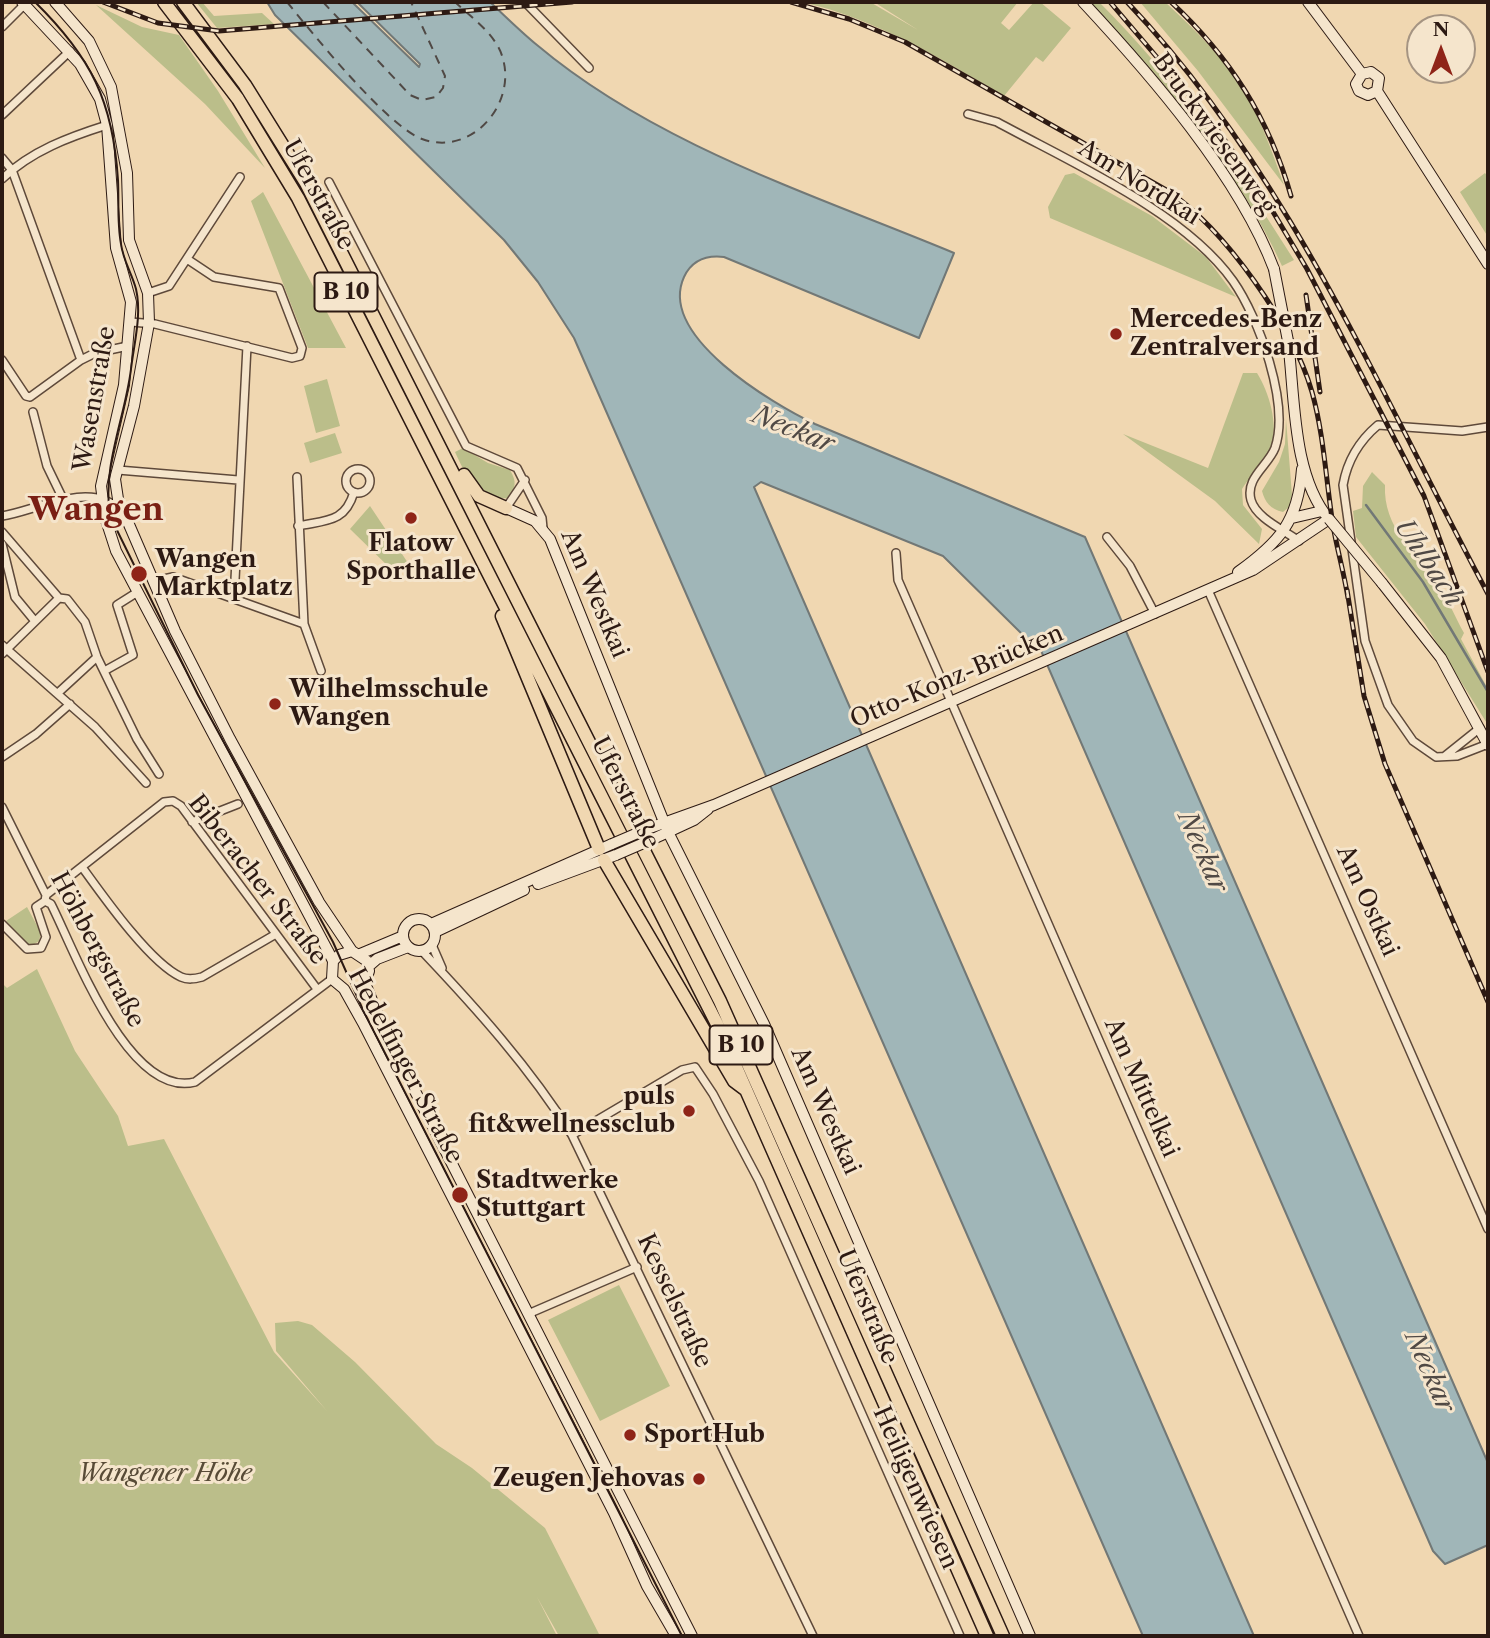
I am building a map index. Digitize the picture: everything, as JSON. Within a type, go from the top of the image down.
[{"type":"highway","name":"Uferstraße","points":[[164,2],[238,99],[298,198],[673,933],[749,1092],[987,1636]]},
{"type":"highway","name":"Uferstraße","points":[[183,2],[245,85],[306,183],[685,927],[743,1048],[1003,1636]]},
{"type":"highway","name":"B 10","points":[[451,467],[461,472],[479,496],[506,508]]},
{"type":"highway","name":"B 10","points":[[500,598],[500,612],[606,855],[734,1081],[749,1092]]},
{"type":"street","name":"Wasenstraße","points":[[54,2],[89,41],[111,87],[127,173],[129,240],[148,293],[149,323],[115,488]]},
{"type":"street","points":[[525,2],[589,68]]},
{"type":"street","name":"Bruckwiesenweg","points":[[1083,2],[1150,77],[1246,208],[1274,269],[1289,341],[1303,464],[1326,515],[1441,658],[1488,745]]},
{"type":"street","points":[[1308,2],[1362,74]]},
{"type":"street","name":"Wasenstraße","points":[[24,3],[70,51],[95,88],[107,125],[116,248],[131,293],[131,322],[124,385],[103,474],[101,499]]},
{"type":"street","points":[[2,27],[24,3]]},
{"type":"street","points":[[2,115],[70,51]]},
{"type":"street","points":[[1362,74],[1376,74],[1380,83],[1377,91],[1368,95],[1359,91],[1356,84],[1362,74]]},
{"type":"street","points":[[1377,91],[1488,264]]},
{"type":"street","name":"Am Nordkai","points":[[968,114],[997,122],[1166,217],[1201,245],[1232,280],[1258,327],[1274,381],[1276,442],[1251,488],[1252,502],[1262,515],[1299,541]]},
{"type":"street","points":[[2,179],[65,138],[107,125]]},
{"type":"street","points":[[2,158],[12,170],[81,360]]},
{"type":"street","points":[[148,293],[169,286],[240,177]]},
{"type":"street","name":"Am Westkai","points":[[328,182],[466,446],[517,468],[542,518],[542,528]]},
{"type":"street","points":[[131,322],[149,323],[292,358],[300,356],[302,348],[279,288],[215,277],[187,259]]},
{"type":"street","points":[[2,360],[26,396],[30,397],[81,360],[95,353],[128,346]]},
{"type":"street","points":[[234,599],[238,480],[247,346]]},
{"type":"street","points":[[33,412],[46,464],[63,499]]},
{"type":"street","points":[[1488,427],[1462,431],[1378,425],[1367,435],[1349,464],[1343,485],[1365,641],[1373,671],[1388,705],[1413,741],[1427,753],[1457,756],[1488,745]]},
{"type":"street","name":"Otto-Konz-Brücken","points":[[1256,564],[1292,518],[1298,502],[1303,464]]},
{"type":"street","points":[[117,470],[238,480]]},
{"type":"street","points":[[297,477],[304,624],[321,671]]},
{"type":"street","points":[[506,508],[525,480]]},
{"type":"street","points":[[101,499],[115,488]]},
{"type":"street","name":"Hedelfinger Straße","points":[[115,488],[175,631],[230,739],[320,905],[369,966],[365,983],[384,1030],[487,1227],[528,1314],[692,1636]]},
{"type":"street","points":[[299,526],[343,515],[350,506],[354,492]]},
{"type":"street","points":[[2,516],[63,499],[101,499],[113,503],[125,516]]},
{"type":"street","name":"Hedelfinger Straße","points":[[101,499],[111,537],[136,593],[333,961],[332,979],[344,989],[614,1513],[635,1561],[676,1636]]},
{"type":"street","name":"Am Westkai","points":[[506,508],[542,528],[553,546],[666,827],[764,1024],[1030,1636]]},
{"type":"street","points":[[1292,518],[1326,515]]},
{"type":"street","name":"Otto-Konz-Brücken","points":[[333,961],[339,955],[356,953],[403,936],[411,921],[423,919],[433,928],[573,866],[606,855],[713,805],[1155,614],[1212,588],[1299,541],[1326,515]]},
{"type":"street","points":[[2,532],[59,598],[67,600],[85,622],[97,657],[106,670],[136,739],[159,774]]},
{"type":"street","points":[[1107,537],[1130,566],[1155,614]]},
{"type":"street","points":[[2,544],[15,597],[34,620]]},
{"type":"street","name":"Am Mittelkai","points":[[896,553],[898,580],[1359,1636]]},
{"type":"street","points":[[153,581],[173,578],[304,624]]},
{"type":"street","name":"Am Ostkai","points":[[1212,588],[1488,1229]]},
{"type":"street","points":[[106,670],[133,655],[117,605],[136,593]]},
{"type":"street","points":[[59,598],[3,650],[59,692],[96,726],[146,783]]},
{"type":"street","points":[[59,692],[97,657]]},
{"type":"street","points":[[2,757],[36,734],[70,704]]},
{"type":"street","points":[[1445,756],[1480,728]]},
{"type":"street","name":"Biberacher Straße","points":[[82,867],[164,802],[173,801],[181,806],[317,989]]},
{"type":"street","points":[[192,822],[238,804]]},
{"type":"street","name":"Höhbergstraße","points":[[2,807],[97,999],[128,1049],[167,1080],[185,1085],[195,1082],[317,989]]},
{"type":"street","name":"Otto-Konz-Brücken","points":[[606,855],[612,844],[650,834]]},
{"type":"street","points":[[2,924],[27,949],[41,948],[46,937],[36,907],[82,867],[143,943],[169,969],[189,980],[202,977],[276,934]]},
{"type":"street","points":[[369,966],[377,959],[408,947],[422,951],[432,945],[433,928]]},
{"type":"street","points":[[403,936],[408,947]]},
{"type":"street","name":"Kesselstraße","points":[[432,945],[442,969]]},
{"type":"street","name":"Kesselstraße","points":[[422,951],[442,969],[523,1064],[572,1135],[813,1636]]},
{"type":"street","points":[[317,989],[332,979]]},
{"type":"street","points":[[344,989],[353,990],[365,983]]},
{"type":"street","name":"Heiligenwiesen","points":[[572,1135],[682,1070],[695,1068],[713,1094],[759,1181],[960,1636]]},
{"type":"street","points":[[528,1314],[636,1267]]},
{"type":"street","points":[[635,1561],[645,1562],[653,1555]]},
{"type":"street","points":[[657,1601],[661,1595],[672,1594]]},
{"type":"green space","points":[[196,2],[202,2],[214,16],[262,13],[274,24],[217,28]]},
{"type":"green space","points":[[802,2],[870,2],[918,30],[874,2],[1018,2],[1001,23],[1009,30],[1034,2],[1040,2],[1071,28],[1043,62],[1036,57],[1004,96],[882,29]]},
{"type":"green space","points":[[1089,2],[1099,2],[1180,93],[1228,158],[1294,260],[1282,266],[1264,229],[1221,160],[1171,94]]},
{"type":"green space","points":[[1140,2],[1165,2],[1224,63],[1254,109],[1284,185],[1198,71]]},
{"type":"green space","points":[[96,5],[142,27],[179,35],[218,91],[265,168],[205,104]]},
{"type":"green space","points":[[1074,173],[1152,216],[1206,257],[1236,297],[1050,218],[1048,207],[1065,175]]},
{"type":"green space","points":[[1485,173],[1488,177],[1488,237],[1460,192]]},
{"type":"green space","points":[[263,192],[346,348],[308,348],[251,201]]},
{"type":"green space","points":[[1243,373],[1257,373],[1269,399],[1274,429],[1271,448],[1242,489],[1243,505],[1262,529],[1259,544],[1215,501],[1123,434],[1208,468]]},
{"type":"green space","points":[[327,379],[340,426],[316,433],[304,386]]},
{"type":"green space","points":[[1286,419],[1292,495],[1289,507],[1283,512],[1269,504],[1262,491],[1279,462],[1285,444]]},
{"type":"green space","points":[[335,433],[342,453],[310,463],[304,443]]},
{"type":"green space","points":[[463,448],[488,463],[510,470],[515,484],[508,498],[489,495],[474,485],[455,452]]},
{"type":"green space","points":[[1372,472],[1385,485],[1389,514],[1395,527],[1438,584],[1464,633],[1461,639],[1488,689],[1488,725],[1425,624],[1356,537],[1353,511],[1362,508],[1363,486]]},
{"type":"green space","points":[[370,506],[408,563],[393,571],[350,529]]},
{"type":"green space","points":[[27,907],[41,933],[39,941],[33,945],[28,944],[6,921]]},
{"type":"green space","name":"Wangener Höhe","points":[[37,969],[75,1051],[118,1116],[128,1146],[164,1139],[274,1352],[327,1411],[276,1351],[275,1323],[298,1321],[312,1325],[355,1362],[436,1444],[472,1468],[545,1528],[600,1636],[559,1636],[537,1597],[557,1636],[2,1636],[2,983],[7,988]]},
{"type":"green space","points":[[619,1285],[670,1386],[600,1421],[548,1320]]},
{"type":"water","name":"Neckar","points":[[267,2],[352,2],[419,67],[420,64],[357,2],[490,2],[537,45],[583,80],[632,111],[684,139],[791,188],[954,253],[919,338],[724,257],[706,258],[691,266],[684,277],[680,299],[687,322],[703,344],[724,365],[773,401],[815,424],[1085,537],[1488,1463],[1488,1545],[1445,1564],[1433,1551],[1039,646],[1023,635],[943,556],[761,482],[754,487],[1254,1636],[1143,1636],[574,338],[538,282],[504,240],[275,15]]},
{"type":"waterway","name":"Uhlbach","points":[[1366,505],[1423,582],[1488,692]]},
{"type":"ferry route","points":[[287,2],[351,78],[390,117],[422,139],[440,143],[457,141],[473,134],[486,123],[503,93],[505,76],[503,59],[495,42],[455,2]]},
{"type":"ferry route","points":[[323,2],[410,95],[422,100],[436,97],[443,88],[445,76],[411,2]]},
{"type":"tram line","points":[[35,2],[85,62],[104,103],[115,152],[121,244],[138,299],[131,369],[109,479],[110,516],[198,695],[333,942],[363,1010],[682,1636]]},
{"type":"railway","points":[[103,2],[158,23],[219,31],[572,2]]},
{"type":"railway","points":[[791,2],[849,19],[905,42],[1168,191],[1212,229],[1234,254],[1273,309],[1303,366],[1319,425],[1333,525],[1348,598]]},
{"type":"railway","points":[[1110,2],[1212,122],[1263,195],[1307,269],[1424,496],[1488,672]]},
{"type":"railway","points":[[1127,2],[1185,68],[1236,138],[1283,210],[1327,285],[1488,594]]},
{"type":"railway","points":[[1171,2],[1212,45],[1245,90],[1271,141],[1291,196]]},
{"type":"railway","points":[[1306,295],[1320,392]]},
{"type":"railway","points":[[1347,590],[1364,696],[1385,764],[1488,1002]]},
{"type":"place","name":"Mercedes-Benz Zentralversand","points":[[1116,334]]},
{"type":"place","name":"Flatow Sporthalle","points":[[411,518]]},
{"type":"place","name":"Wangen Marktplatz","points":[[139,574]]},
{"type":"place","name":"Wilhelmsschule Wangen","points":[[275,704]]},
{"type":"place","name":"puls fit&wellnessclub","points":[[689,1111]]},
{"type":"place","name":"Stadtwerke Stuttgart","points":[[460,1195]]},
{"type":"place","name":"SportHub","points":[[630,1435]]},
{"type":"place","name":"Zeugen Jehovas","points":[[699,1479]]},
{"type":"district","name":"Wangen","points":[[96,511]]}]
